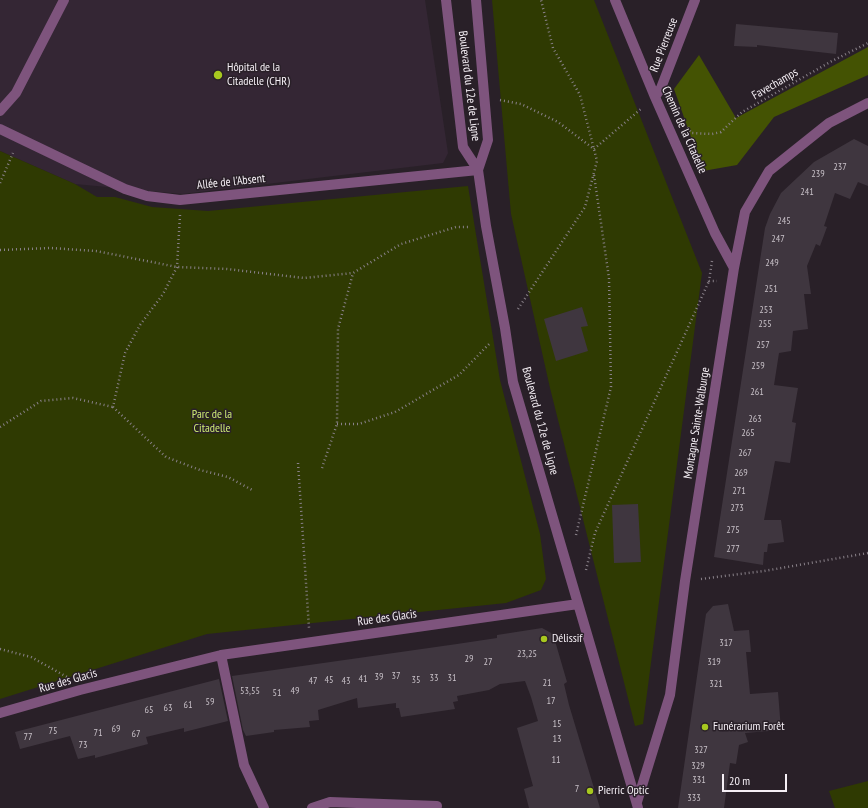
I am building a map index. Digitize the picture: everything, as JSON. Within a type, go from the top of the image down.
[{"type":"street","points":[[0,112],[16,92],[64,0]]},
{"type":"street","name":"Boulevard du 12e de Ligne","points":[[446,0],[463,147],[478,170],[486,226],[505,328],[513,382],[578,604]]},
{"type":"street","name":"Boulevard du 12e de Ligne","points":[[476,0],[486,98],[488,140],[478,170]]},
{"type":"street","name":"Chemin de la Citadelle","points":[[615,0],[654,97],[715,232],[734,268]]},
{"type":"street","name":"Rue Pierreuse","points":[[654,97],[664,81],[695,0]]},
{"type":"street","name":"Montagne Sainte-Walburge","points":[[637,805],[670,695],[685,581],[734,268],[745,212],[768,172],[829,123],[868,102]]},
{"type":"street","name":"Allée de l'Absent","points":[[0,129],[125,189],[147,196],[180,200],[478,170]]},
{"type":"street","points":[[578,604],[637,805]]},
{"type":"street","name":"Rue des Glacis","points":[[0,714],[80,690],[221,655],[578,604]]},
{"type":"street","points":[[221,655],[244,765],[264,808]]},
{"type":"street","points":[[312,808],[330,802],[437,806]]},
{"type":"path","points":[[337,424],[359,424],[395,412],[459,375],[505,328],[585,207],[597,161],[580,95],[553,48],[541,0]]},
{"type":"path","name":"Favechamps","points":[[691,133],[712,134],[721,132],[742,112],[832,61],[868,43]]},
{"type":"path","points":[[594,150],[654,97]]},
{"type":"path","points":[[486,98],[521,104],[558,122],[594,150]]},
{"type":"path","points":[[0,183],[19,138]]},
{"type":"path","points":[[575,537],[611,387],[609,278],[594,173]]},
{"type":"path","points":[[113,407],[125,353],[140,325],[163,294],[177,267],[180,200]]},
{"type":"path","points":[[0,250],[51,248],[96,251],[177,267],[227,269],[304,278],[353,272],[402,244],[456,227],[486,226]]},
{"type":"path","points":[[322,468],[337,424],[338,330],[353,272]]},
{"type":"path","points":[[585,575],[595,533],[709,281]]},
{"type":"path","points":[[0,427],[42,401],[72,398],[113,407],[166,457],[200,470],[228,477],[254,491]]},
{"type":"path","points":[[298,462],[310,642]]},
{"type":"path","points":[[685,581],[764,571],[868,553]]},
{"type":"path","points":[[0,648],[31,657],[76,682],[80,690]]},
{"type":"shaded area","name":"Hôpital de la Citadelle (CHR)","points":[[0,0],[425,0],[448,153],[443,163],[182,194],[75,184],[0,151]]},
{"type":"green space","points":[[492,0],[594,0],[702,273],[643,724],[635,726],[550,388],[511,214]]},
{"type":"green space","points":[[868,47],[868,75],[774,117],[737,165],[703,171],[674,89],[699,55],[736,118]]},
{"type":"green space","name":"Parc de la Citadelle","points":[[0,151],[75,184],[97,197],[115,197],[152,207],[208,211],[468,186],[500,380],[540,534],[546,579],[541,590],[506,603],[207,634],[0,699]]},
{"type":"green space","points":[[868,781],[868,808],[835,808],[829,791]]},
{"type":"building","points":[[736,24],[838,33],[836,54],[757,45],[757,47],[734,46]]},
{"type":"building","points":[[854,139],[868,146],[868,186],[858,182],[850,199],[835,193],[824,226],[827,227],[820,246],[816,244],[807,266],[811,294],[804,294],[808,329],[793,331],[791,351],[779,353],[774,385],[798,388],[792,422],[796,423],[790,463],[775,461],[764,520],[781,520],[784,542],[768,544],[767,552],[764,552],[763,565],[714,557],[765,228],[770,214],[781,193],[814,162]]},
{"type":"building","points":[[582,307],[588,326],[581,327],[588,351],[556,361],[544,319]]},
{"type":"building","points":[[638,504],[641,562],[614,563],[612,505]]},
{"type":"building","points":[[728,604],[734,631],[749,630],[751,652],[746,652],[750,694],[778,692],[781,730],[745,733],[748,742],[739,745],[736,764],[730,763],[724,808],[678,808],[706,614],[713,606]]},
{"type":"building","points":[[542,628],[553,634],[567,682],[564,684],[569,705],[600,808],[529,808],[524,789],[533,786],[517,728],[538,721],[525,681],[500,684],[489,690],[457,696],[458,701],[453,702],[455,709],[401,717],[399,708],[396,708],[396,703],[358,708],[357,698],[318,710],[319,720],[309,721],[310,727],[274,730],[274,732],[246,736],[243,730],[232,676],[497,638],[497,635]]},
{"type":"building","points":[[219,679],[228,721],[184,732],[184,728],[146,737],[148,744],[95,758],[95,755],[78,759],[70,736],[20,749],[15,732]]},
{"type":"place","name":"Hôpital de la Citadelle (CHR)","points":[[218,75]]},
{"type":"place","name":"Délissif","points":[[544,639]]},
{"type":"place","name":"Funérarium Forêt","points":[[705,727]]},
{"type":"place","name":"Pierric Optic","points":[[590,791]]}]
